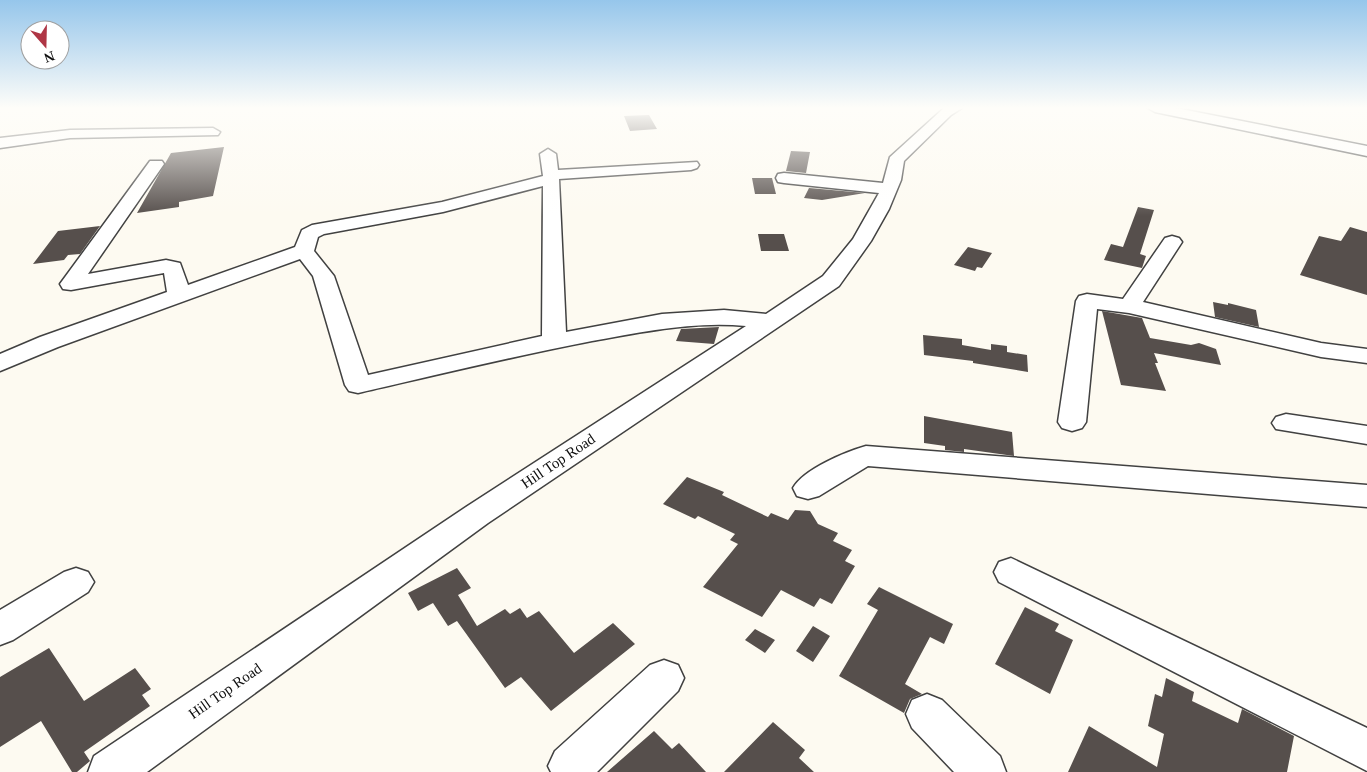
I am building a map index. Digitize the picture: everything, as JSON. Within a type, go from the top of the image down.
[{"type":"street","name":"Hill Top Road","points":[[110,772],[477,515],[831,281],[861,241],[890,188],[896,172],[896,160],[913,144]]},
{"type":"street","points":[[1333,144],[1367,151]]},
{"type":"street","points":[[548,154],[551,177],[554,341]]},
{"type":"street","points":[[156,164],[71,284],[166,266],[173,267],[179,295]]},
{"type":"street","points":[[304,251],[309,234],[319,229],[443,207],[551,177],[691,164]]},
{"type":"street","points":[[784,178],[890,188]]},
{"type":"street","points":[[1129,306],[1172,242]]},
{"type":"street","points":[[0,363],[49,342],[304,251]]},
{"type":"street","points":[[304,251],[323,276],[358,384],[554,341],[648,330],[724,317],[769,321]]},
{"type":"street","points":[[1072,422],[1087,302],[1129,306],[1321,350],[1367,356]]},
{"type":"street","points":[[1286,424],[1367,435]]},
{"type":"street","points":[[808,488],[850,462],[866,456],[1367,496]]},
{"type":"street","points":[[1011,572],[1367,750]]},
{"type":"street","points":[[0,630],[76,582]]},
{"type":"street","points":[[575,772],[570,766],[664,678]]},
{"type":"street","points":[[927,714],[984,772]]},
{"type":"building","points":[[224,147],[213,196],[179,202],[179,207],[137,213],[171,153]]},
{"type":"building","points":[[791,151],[810,152],[806,173],[786,171]]},
{"type":"building","points":[[752,178],[772,178],[776,194],[755,194]]},
{"type":"building","points":[[809,188],[865,193],[822,200],[804,198]]},
{"type":"building","points":[[1138,207],[1154,210],[1140,254],[1146,256],[1142,268],[1104,260],[1111,244],[1123,247]]},
{"type":"building","points":[[100,226],[80,254],[68,255],[64,260],[33,264],[58,231]]},
{"type":"building","points":[[1350,227],[1367,232],[1367,295],[1300,275],[1319,236],[1341,241]]},
{"type":"building","points":[[758,234],[784,234],[789,251],[761,251]]},
{"type":"building","points":[[968,247],[992,253],[982,268],[977,267],[975,271],[954,265]]},
{"type":"building","points":[[1213,302],[1228,305],[1228,303],[1256,310],[1259,327],[1215,317]]},
{"type":"building","points":[[1102,311],[1142,318],[1150,338],[1191,345],[1199,343],[1216,349],[1221,365],[1154,353],[1158,363],[1155,363],[1166,391],[1121,385]]},
{"type":"building","points":[[719,327],[714,344],[676,341],[681,329]]},
{"type":"building","points":[[923,335],[962,339],[962,345],[991,350],[991,344],[1007,346],[1007,352],[1027,355],[1028,372],[973,363],[973,361],[924,355]]},
{"type":"building","points":[[924,416],[1012,432],[1014,456],[964,449],[964,452],[945,450],[945,446],[924,443]]},
{"type":"building","points":[[687,477],[724,492],[722,495],[768,517],[771,513],[788,520],[795,510],[810,511],[818,524],[838,533],[833,541],[852,550],[845,561],[855,566],[832,604],[820,598],[814,607],[781,590],[762,617],[703,587],[738,544],[730,540],[735,534],[698,516],[695,519],[663,504]]},
{"type":"building","points":[[457,568],[471,588],[458,595],[477,626],[505,609],[510,614],[520,608],[527,618],[539,611],[574,653],[613,623],[635,644],[551,711],[521,677],[505,688],[457,621],[448,626],[433,603],[418,611],[408,593]]},
{"type":"building","points":[[879,587],[953,624],[944,644],[930,637],[905,684],[922,694],[910,699],[904,713],[839,676],[878,610],[867,604]]},
{"type":"building","points":[[1025,607],[1059,624],[1055,631],[1073,640],[1050,694],[995,664]]},
{"type":"building","points":[[813,626],[830,636],[813,662],[796,651]]},
{"type":"building","points":[[755,629],[775,640],[765,653],[745,640]]},
{"type":"building","points":[[49,648],[84,701],[135,668],[151,689],[142,695],[150,706],[84,752],[90,761],[77,772],[72,772],[41,721],[0,747],[0,677]]},
{"type":"building","points":[[1166,678],[1194,692],[1192,701],[1238,723],[1242,709],[1294,736],[1287,772],[1068,772],[1089,726],[1157,767],[1164,734],[1148,726],[1155,694],[1162,697]]},
{"type":"building","points":[[773,722],[805,750],[799,758],[814,772],[724,772]]},
{"type":"building","points":[[654,731],[672,749],[679,743],[706,772],[607,772]]}]
